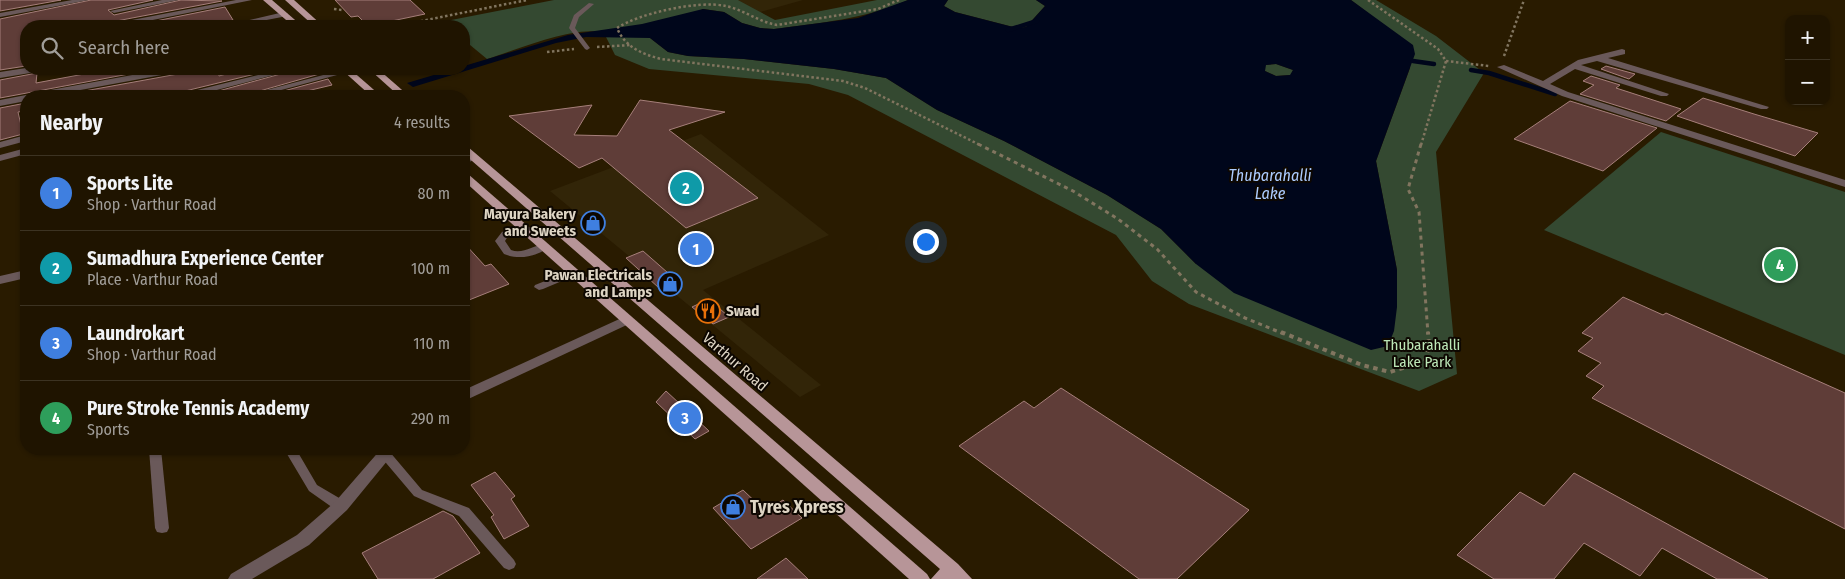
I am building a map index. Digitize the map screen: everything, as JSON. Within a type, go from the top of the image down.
[{"type":"main road","points":[[267,0],[290,20]]},
{"type":"main road","points":[[289,0],[312,20]]},
{"type":"main road","points":[[355,75],[370,90]]},
{"type":"main road","points":[[380,75],[397,90]]},
{"type":"main road","name":"Varthur Road","points":[[470,159],[952,576]]},
{"type":"main road","points":[[470,181],[921,579]]},
{"type":"street","points":[[0,15],[85,0]]},
{"type":"street","points":[[114,11],[175,0]]},
{"type":"street","points":[[143,20],[248,0]]},
{"type":"street","points":[[256,20],[284,14]]},
{"type":"street","points":[[1543,85],[1574,66],[1622,52]]},
{"type":"street","points":[[1598,58],[1764,107]]},
{"type":"street","points":[[1574,66],[1664,94]]},
{"type":"street","points":[[1501,67],[1565,94],[1845,184]]},
{"type":"street","points":[[0,75],[20,72]]},
{"type":"street","points":[[66,90],[146,75]]},
{"type":"street","points":[[208,90],[269,75]]},
{"type":"street","points":[[272,90],[331,75]]},
{"type":"street","points":[[0,103],[20,99]]},
{"type":"street","points":[[0,145],[20,140]]},
{"type":"street","points":[[0,158],[20,153]]},
{"type":"street","points":[[0,280],[20,275]]},
{"type":"street","points":[[470,393],[626,320]]},
{"type":"street","points":[[237,579],[303,540],[341,506],[384,455]]},
{"type":"lane","points":[[587,48],[572,28],[576,16],[591,4]]},
{"type":"lane","points":[[521,227],[505,234],[500,240],[502,246],[508,252],[517,255],[527,254],[544,247]]},
{"type":"lane","points":[[539,287],[573,273]]},
{"type":"lane","points":[[156,455],[162,528]]},
{"type":"lane","points":[[294,455],[313,488],[341,506]]},
{"type":"lane","points":[[390,455],[418,493],[464,512],[509,564]]},
{"type":"path","points":[[426,20],[527,0]]},
{"type":"path","points":[[899,0],[878,9],[777,25],[764,24],[724,4],[706,4],[647,16],[622,23],[617,28],[619,35],[640,53],[661,59],[843,81],[865,88],[1073,191],[1118,219],[1157,249],[1196,292],[1245,318],[1362,366],[1390,372],[1425,361],[1429,346],[1419,212],[1408,189],[1446,61]]},
{"type":"path","points":[[1368,0],[1438,49],[1446,61]]},
{"type":"path","points":[[1446,61],[1501,67],[1524,0]]},
{"type":"path","points":[[334,9],[340,8],[342,10]]},
{"type":"shaded area","points":[[738,0],[803,0],[760,12]]},
{"type":"shaded area","points":[[701,134],[829,235],[703,290],[821,385],[800,397],[550,191]]},
{"type":"green space","name":"Thubarahalli Lake Park","points":[[554,0],[738,0],[775,20],[877,0],[908,0],[859,16],[774,29],[760,28],[742,23],[724,12],[703,9],[650,38],[668,52],[688,56],[744,59],[834,69],[886,78],[937,110],[1004,141],[1107,195],[1161,229],[1196,264],[1397,270],[1376,161],[1410,68],[1368,13],[1351,0],[1376,0],[1436,36],[1484,73],[1436,152],[1457,374],[1419,391],[1189,304],[1152,281],[1116,235],[848,95],[809,84],[649,69],[615,55],[604,33],[592,31],[546,39],[487,59],[470,45],[470,20],[451,20]]},
{"type":"green space","points":[[948,0],[1036,0],[1045,6],[1026,27],[1017,28],[955,12],[944,6]]},
{"type":"green space","points":[[1276,64],[1293,70],[1291,75],[1276,76],[1265,71],[1265,65]]},
{"type":"green space","points":[[1661,132],[1845,192],[1845,355],[1544,230]]},
{"type":"water","name":"Thubarahalli Lake","points":[[908,0],[948,0],[944,6],[955,12],[1017,28],[1026,27],[1045,6],[1036,0],[1351,0],[1413,45],[1415,54],[1376,161],[1397,270],[1397,307],[1394,331],[1388,346],[1371,350],[1234,293],[1196,264],[1161,229],[1107,195],[1004,141],[937,110],[886,78],[834,69],[744,59],[688,56],[668,52],[650,38],[586,37],[556,43],[470,69],[470,64],[568,35],[642,24],[703,9],[724,12],[742,23],[760,28],[774,29],[858,18]],"holes":[[[1276,64],[1293,70],[1290,75],[1276,76],[1265,71],[1266,65]]]},
{"type":"water","name":"Thubarahalli Lake","points":[[434,75],[452,75],[413,87],[407,83]]},
{"type":"building","points":[[0,0],[61,0],[0,11]]},
{"type":"building","points":[[91,0],[153,0],[108,10],[114,15],[181,0],[222,1],[122,20],[20,20],[20,67],[0,70],[0,19]]},
{"type":"building","points":[[335,0],[410,0],[425,14],[396,20],[362,20],[358,16],[351,17]]},
{"type":"building","points":[[225,7],[233,20],[161,20]]},
{"type":"building","points":[[1606,66],[1635,74],[1629,79],[1601,69]]},
{"type":"building","points":[[37,75],[36,83],[79,75],[124,75],[43,90],[20,90],[20,94],[0,98],[0,80]]},
{"type":"building","points":[[172,75],[251,75],[189,90],[90,90]]},
{"type":"building","points":[[277,75],[316,75],[263,90],[222,90]]},
{"type":"building","points":[[1591,76],[1620,85],[1616,88],[1681,109],[1666,121],[1580,94],[1594,85],[1583,81]]},
{"type":"building","points":[[328,79],[332,85],[311,90],[287,90]]},
{"type":"building","points":[[1703,98],[1818,133],[1795,156],[1677,116]]},
{"type":"building","points":[[640,100],[725,112],[669,130],[758,198],[686,228],[602,158],[579,168],[509,116],[592,105],[574,135],[617,136]]},
{"type":"building","points":[[1570,101],[1657,128],[1603,171],[1514,139]]},
{"type":"building","points":[[20,104],[20,112],[18,112],[20,135],[0,140],[0,108]]},
{"type":"building","points":[[470,250],[485,266],[491,264],[509,284],[470,300]]},
{"type":"building","points":[[643,251],[676,280],[659,288],[626,258]]},
{"type":"building","points":[[1623,297],[1663,315],[1666,313],[1845,393],[1845,529],[1592,398],[1604,386],[1586,376],[1601,363],[1578,351],[1593,338],[1582,333]]},
{"type":"building","points":[[709,299],[729,317],[713,324],[692,307]]},
{"type":"building","points":[[1061,388],[1249,510],[1177,579],[1139,579],[959,446],[1024,401],[1034,408]]},
{"type":"building","points":[[666,391],[709,431],[695,439],[656,402]]},
{"type":"building","points":[[495,472],[515,496],[511,499],[529,526],[504,539],[491,517],[494,515],[471,485]]},
{"type":"building","points":[[1574,473],[1768,579],[1717,579],[1662,548],[1640,576],[1584,543],[1554,579],[1494,579],[1457,555],[1520,492],[1544,506]]},
{"type":"building","points":[[743,490],[765,511],[783,500],[802,518],[751,549],[713,508]]},
{"type":"building","points":[[443,511],[453,516],[480,553],[433,579],[378,579],[362,553]]},
{"type":"building","points":[[786,558],[808,579],[757,579]]},
{"type":"waterway","points":[[1008,30],[1037,21]]},
{"type":"waterway","points":[[1413,61],[1434,64]]},
{"type":"waterway","points":[[1471,70],[1489,73],[1555,94]]},
{"type":"place","name":"Sumadhura Experience Center","points":[[686,188]]},
{"type":"place","name":"Mayura Bakery and Sweets","points":[[593,223]]},
{"type":"place","name":"Sports Lite","points":[[696,249]]},
{"type":"place","name":"Pure Stroke Tennis Academy","points":[[1780,265]]},
{"type":"place","name":"Pawan Electricals and Lamps","points":[[670,284]]},
{"type":"place","name":"Swad","points":[[708,311]]},
{"type":"place","name":"Laundrokart","points":[[685,418]]},
{"type":"place","name":"Tyres Xpress","points":[[733,507]]}]
